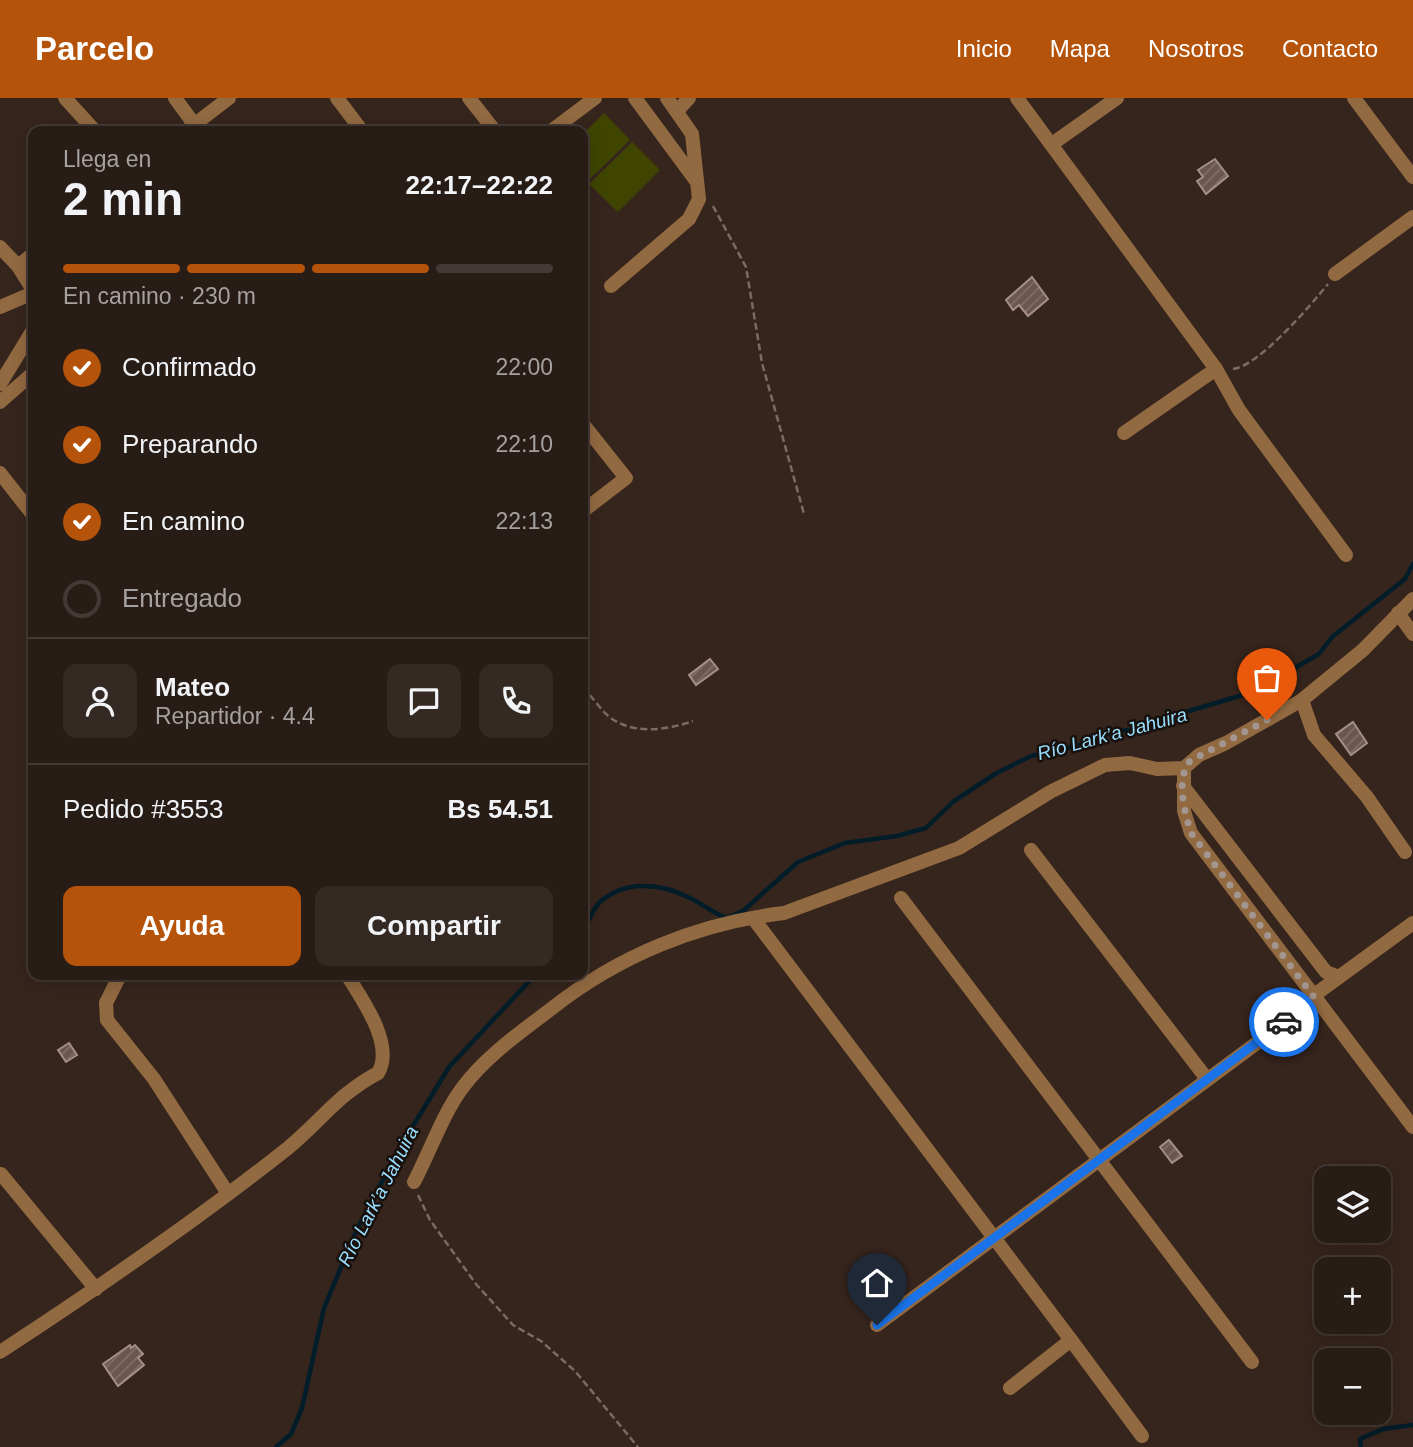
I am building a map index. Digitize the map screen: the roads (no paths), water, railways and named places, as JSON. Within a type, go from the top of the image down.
[{"type":"street","points":[[65,98],[90,126]]},
{"type":"street","points":[[175,98],[189,126]]},
{"type":"street","points":[[193,126],[229,98]]},
{"type":"street","points":[[337,98],[358,126]]},
{"type":"street","points":[[468,98],[491,126]]},
{"type":"street","points":[[558,126],[595,98]]},
{"type":"street","points":[[635,98],[698,183]]},
{"type":"street","points":[[611,286],[689,219],[699,199],[692,134],[667,98]]},
{"type":"street","points":[[677,110],[689,98]]},
{"type":"street","points":[[1017,98],[1216,369],[1239,410],[1346,555]]},
{"type":"street","points":[[1052,144],[1117,98]]},
{"type":"street","points":[[1354,98],[1413,177]]},
{"type":"street","points":[[1335,274],[1413,217]]},
{"type":"street","points":[[0,247],[18,266],[28,283]]},
{"type":"street","points":[[18,266],[28,258]]},
{"type":"street","points":[[0,307],[28,293]]},
{"type":"street","points":[[0,384],[28,338]]},
{"type":"street","points":[[1124,433],[1216,369]]},
{"type":"street","points":[[0,402],[28,377]]},
{"type":"street","points":[[588,430],[626,478],[588,507]]},
{"type":"street","points":[[0,473],[28,509]]},
{"type":"street","points":[[414,1182],[463,1086],[513,1037],[567,995],[658,945],[753,918],[784,913],[960,848],[1050,792],[1105,765],[1130,763],[1157,769],[1184,768],[1199,755],[1226,743],[1301,700],[1363,650],[1413,599]]},
{"type":"street","points":[[1398,614],[1413,634]]},
{"type":"street","points":[[1301,700],[1314,735],[1367,797],[1405,852]]},
{"type":"street","points":[[1184,768],[1184,811],[1191,833],[1413,1127]]},
{"type":"street","points":[[1183,786],[1326,972],[1339,977]]},
{"type":"street","points":[[1031,850],[1207,1079]]},
{"type":"street","points":[[901,898],[1252,1362]]},
{"type":"street","points":[[753,918],[1142,1436]]},
{"type":"street","points":[[877,1325],[1304,1008],[1313,996],[1413,923]]},
{"type":"street","points":[[118,980],[106,1003],[107,1020],[154,1079],[227,1192]]},
{"type":"street","points":[[0,1352],[96,1289],[288,1147],[329,1107],[378,1073],[383,1057],[376,1024],[350,980]]},
{"type":"street","points":[[1,1174],[96,1289]]},
{"type":"street","points":[[1010,1388],[1071,1340]]},
{"type":"waterway","name":"Río Lark’a Jahuira","points":[[588,921],[600,902],[610,895],[620,890],[643,886],[677,892],[727,918],[743,911],[798,862],[845,843],[897,836],[926,828],[954,801],[995,774],[1031,756],[1076,746],[1114,732],[1149,727],[1182,713],[1253,692],[1319,654],[1332,637],[1405,579],[1413,564]]},
{"type":"waterway","name":"Río Lark’a Jahuira","points":[[276,1447],[291,1434],[302,1408],[324,1308],[357,1229],[399,1149],[449,1067],[530,980]]},
{"type":"waterway","points":[[1361,1447],[1360,1439],[1383,1429],[1413,1425]]}]
